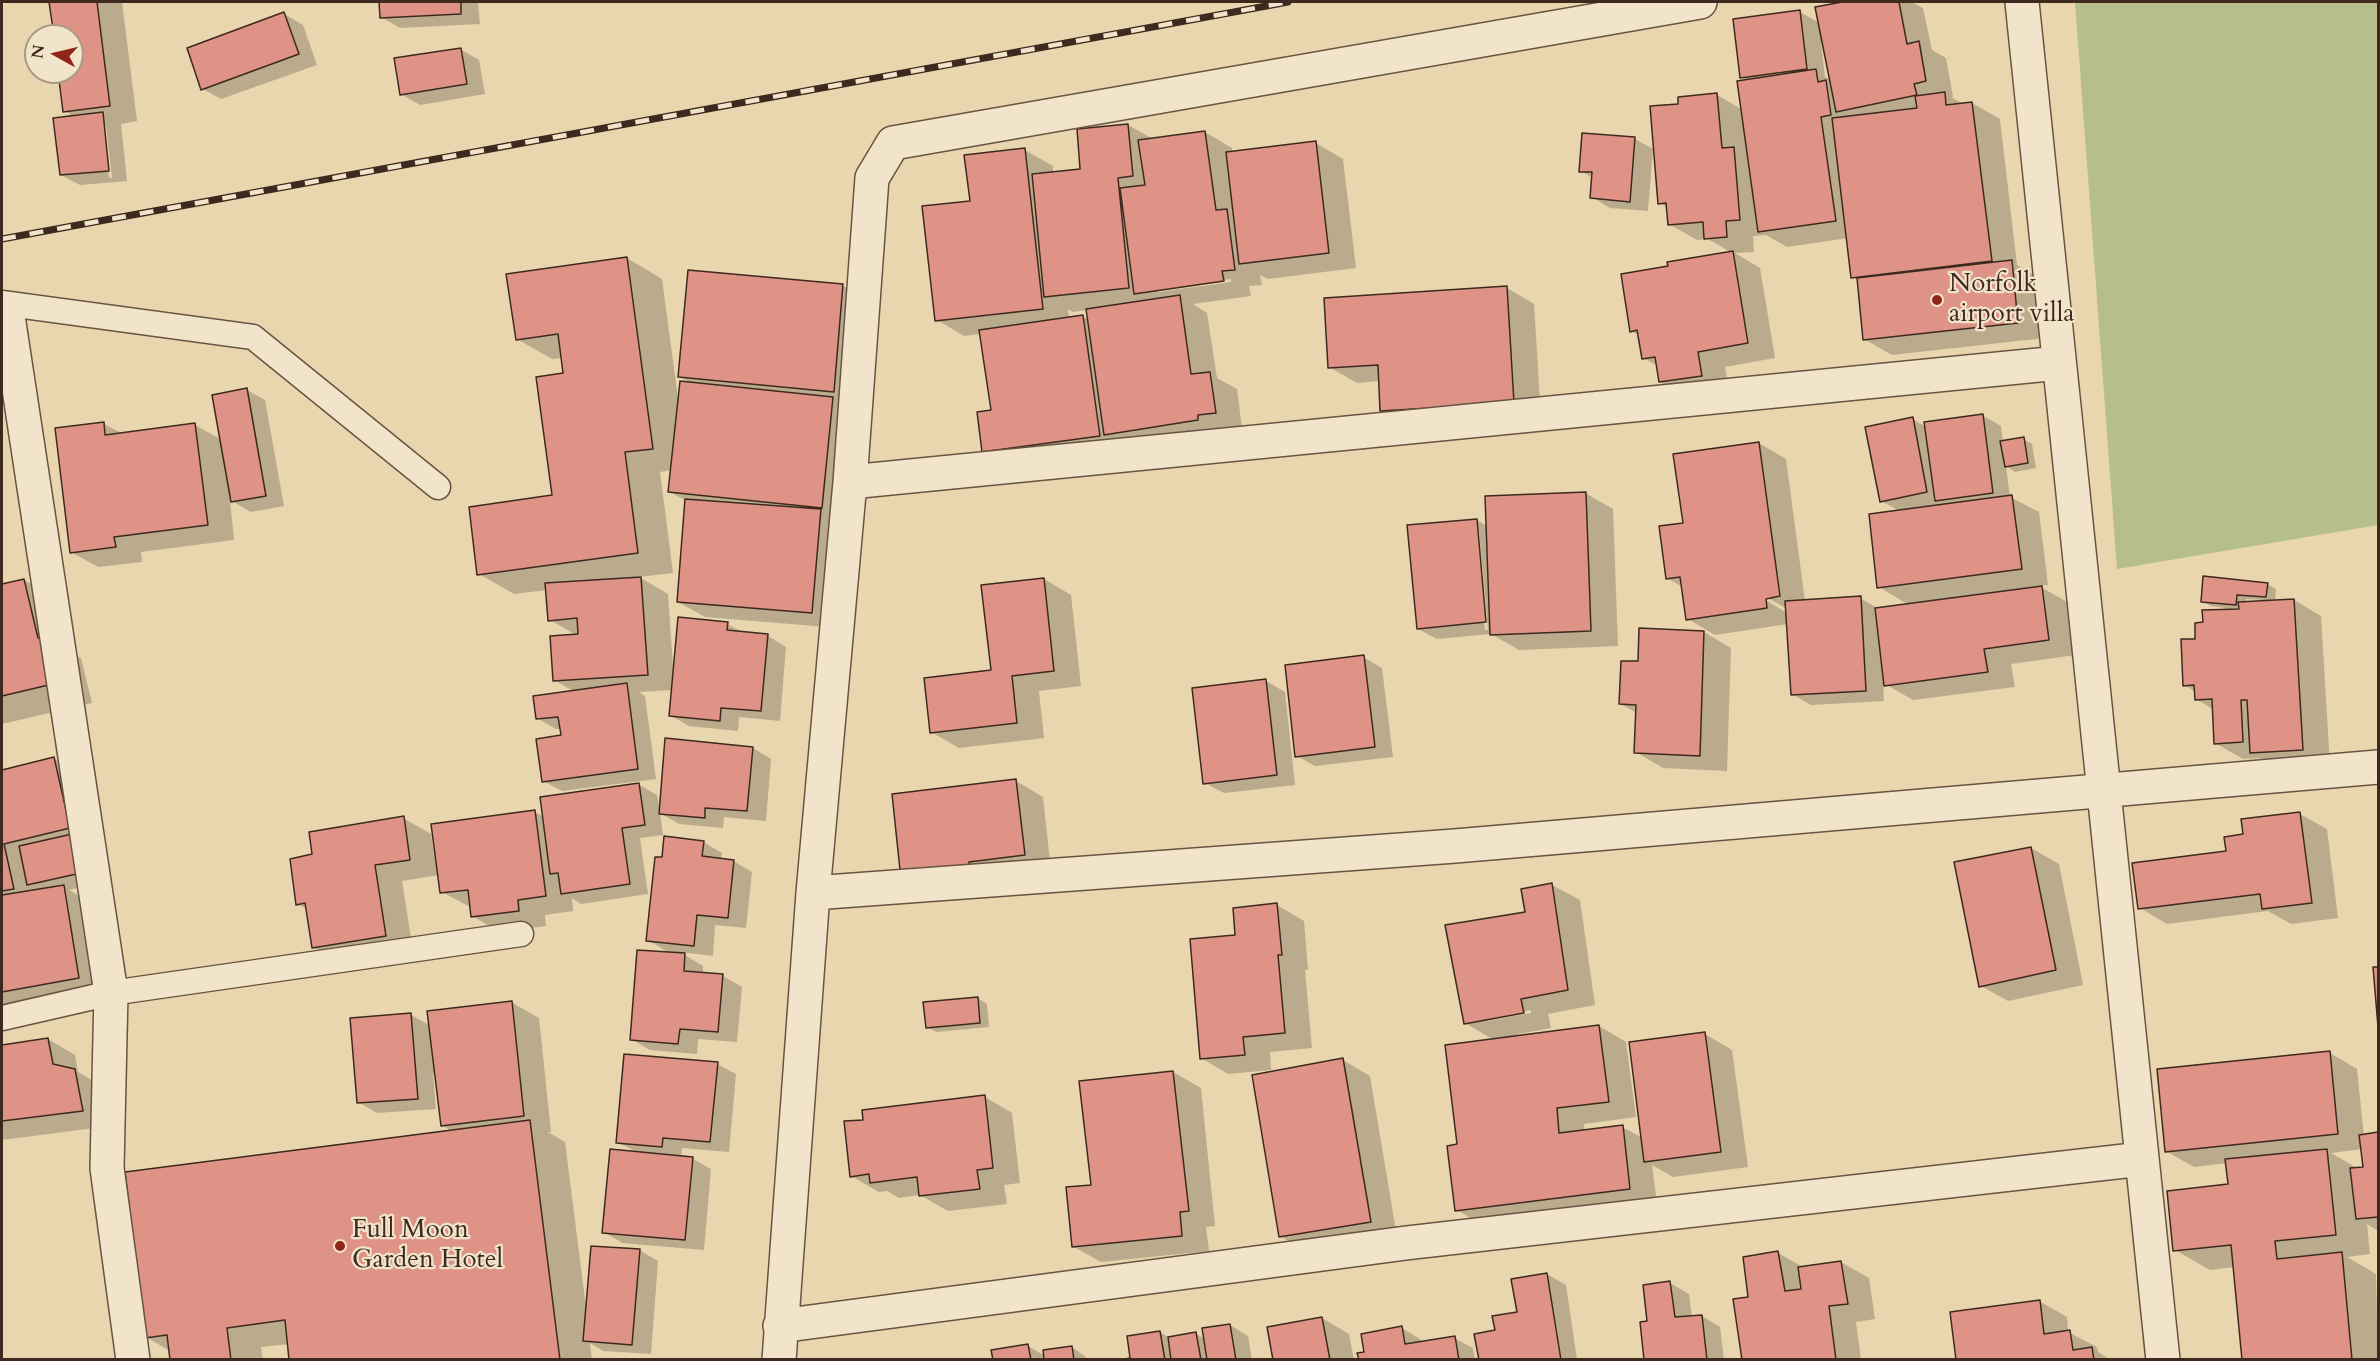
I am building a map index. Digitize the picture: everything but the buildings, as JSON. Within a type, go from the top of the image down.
[{"type":"street","points":[[779,1359],[813,893],[850,482],[872,178],[893,143],[1701,2]]},
{"type":"street","points":[[2022,2],[2163,1359]]},
{"type":"street","points":[[2,317],[9,323],[111,993],[107,1168],[133,1359]]},
{"type":"street","points":[[850,482],[2060,363]]},
{"type":"street","points":[[813,893],[1467,845],[2379,767]]},
{"type":"street","points":[[780,1326],[1406,1243],[2142,1159]]},
{"type":"lane","points":[[2,303],[253,336],[438,488]]},
{"type":"lane","points":[[2,1018],[111,993],[521,934]]},
{"type":"green space","points":[[2075,2],[2378,2],[2378,525],[2117,569]]},
{"type":"railway","points":[[2,239],[1288,2]]},
{"type":"place","name":"Norfolk airport villa","points":[[1937,300]]},
{"type":"place","name":"Full Moon Garden Hotel","points":[[340,1246]]}]
